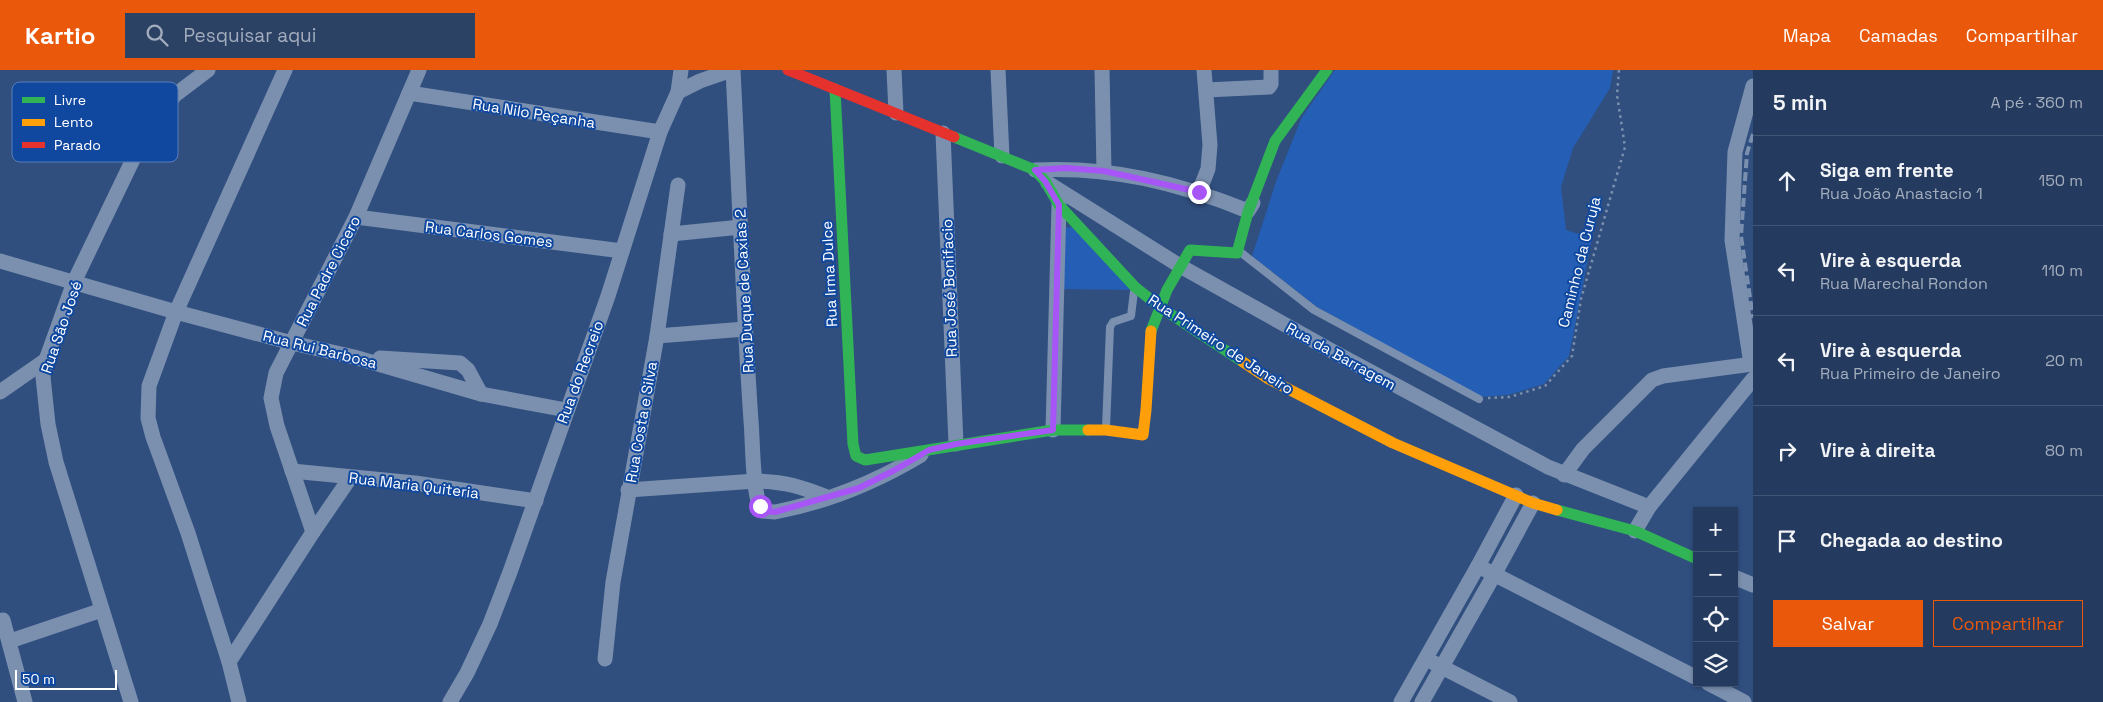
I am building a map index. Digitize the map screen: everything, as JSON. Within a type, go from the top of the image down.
[{"type":"street","name":"Rua São José","points":[[178,93],[208,70]]},
{"type":"street","points":[[239,702],[229,662],[188,533],[153,437],[148,418],[149,386],[176,312],[285,70]]},
{"type":"street","name":"Rua Padre Cicero","points":[[313,532],[277,426],[271,398],[276,373],[356,217],[419,70]]},
{"type":"street","name":"Rua do Recreio","points":[[450,702],[467,673],[490,624],[536,500],[566,410],[608,296],[660,132],[678,92],[681,70]]},
{"type":"street","points":[[678,92],[700,81],[732,70]]},
{"type":"street","name":"Rua Duque de Caxias 2","points":[[732,70],[745,329],[756,481],[760,506],[762,511],[775,512],[827,497]]},
{"type":"street","points":[[894,70],[896,113]]},
{"type":"street","points":[[998,70],[1002,156]]},
{"type":"street","points":[[1102,70],[1104,171]]},
{"type":"street","points":[[1199,192],[1208,169],[1210,152],[1204,70]]},
{"type":"street","points":[[1206,90],[1271,86],[1271,70]]},
{"type":"street","points":[[791,71],[1002,156],[1040,176],[1066,168],[1104,171],[1199,192],[1248,212],[1275,141],[1327,70]]},
{"type":"street","points":[[1635,531],[1649,507],[1752,369],[1732,240],[1735,152],[1753,86]]},
{"type":"street","name":"Rua Irma Dulce","points":[[835,89],[852,434],[856,456],[866,460],[929,450]]},
{"type":"street","name":"Rua Nilo Peçanha","points":[[409,93],[660,132]]},
{"type":"street","name":"Rua José Bonifacio","points":[[943,133],[956,444]]},
{"type":"street","name":"Rua São José","points":[[131,702],[56,462],[48,424],[43,377],[46,360],[74,282],[132,162]]},
{"type":"street","name":"Rua Primeiro de Janeiro","points":[[1040,176],[1059,205],[1135,287],[1160,307],[1267,378],[1393,443],[1533,502],[1635,531],[1693,558]]},
{"type":"street","name":"Rua da Barragem","points":[[1040,176],[1180,266],[1332,351],[1564,475],[1649,507]]},
{"type":"street","name":"Rua Costa e Silva","points":[[605,659],[613,582],[657,336],[678,185]]},
{"type":"street","points":[[628,490],[756,481],[786,482],[827,497],[866,484],[929,450],[956,444],[1053,430],[1106,430],[1143,435],[1150,336],[1160,307],[1190,250],[1236,254],[1239,251],[1248,212],[1253,203]]},
{"type":"street","points":[[1053,430],[1059,205]]},
{"type":"street","name":"Rua Carlos Gomes","points":[[356,217],[622,251]]},
{"type":"street","points":[[670,234],[741,227]]},
{"type":"street","name":"Rua Rui Barbosa","points":[[0,261],[176,312],[292,343],[354,357],[481,394],[566,410]]},
{"type":"street","points":[[657,336],[745,329]]},
{"type":"street","points":[[354,357],[460,363],[468,370],[481,394]]},
{"type":"street","points":[[0,392],[46,360]]},
{"type":"street","points":[[1564,475],[1583,449],[1652,380],[1664,376],[1752,369]]},
{"type":"street","name":"Rua Maria Quiteria","points":[[292,471],[415,483],[536,500]]},
{"type":"street","points":[[229,662],[350,478]]},
{"type":"street","points":[[1401,702],[1516,495]]},
{"type":"street","points":[[1422,702],[1533,502]]},
{"type":"street","points":[[1478,566],[1693,676]]},
{"type":"street","points":[[1738,578],[1753,585]]},
{"type":"street","points":[[10,641],[102,610]]},
{"type":"street","points":[[3,620],[25,702]]},
{"type":"street","points":[[1425,658],[1510,702]]},
{"type":"street","points":[[1716,687],[1744,702]]},
{"type":"lane","name":"Rua da Barragem","points":[[1239,251],[1314,310],[1480,399]]},
{"type":"lane","points":[[1106,430],[1110,326],[1113,322],[1131,316],[1135,287]]},
{"type":"path","name":"Caminho da Curuja","points":[[1480,399],[1510,397],[1546,386],[1572,356],[1582,299],[1625,147],[1617,95],[1620,70]]},
{"type":"shaded area","points":[[1335,70],[1613,70],[1610,88],[1573,148],[1561,187],[1566,230],[1592,238],[1569,356],[1544,384],[1508,395],[1481,397],[1317,307],[1252,256],[1277,179],[1302,117]]},
{"type":"shaded area","points":[[1072,227],[1135,290],[1063,289],[1063,228]]},
{"type":"railway","points":[[1753,134],[1747,153],[1741,236],[1753,318]]},
{"type":"traffic: fast","points":[[1151,331],[1167,290],[1190,250],[1237,253],[1248,212],[1275,141],[1327,70]]},
{"type":"traffic: fast","points":[[835,89],[853,444],[856,456],[865,460],[1053,430],[1088,430]]},
{"type":"traffic: fast","points":[[954,137],[1035,170],[1045,181],[1059,205],[1135,287],[1160,307],[1243,362]]},
{"type":"traffic: fast","points":[[1557,510],[1635,531],[1693,557]]},
{"type":"traffic: slow","points":[[1088,430],[1106,430],[1143,435],[1151,331]]},
{"type":"traffic: slow","points":[[1243,362],[1267,378],[1393,443],[1533,503],[1557,510]]},
{"type":"traffic: jam","points":[[788,70],[954,137]]},
{"type":"route","points":[[760,506],[762,511],[775,512],[859,488],[929,450],[956,444],[1053,430],[1059,205],[1045,181],[1035,170],[1066,168],[1104,171],[1199,192]]}]
